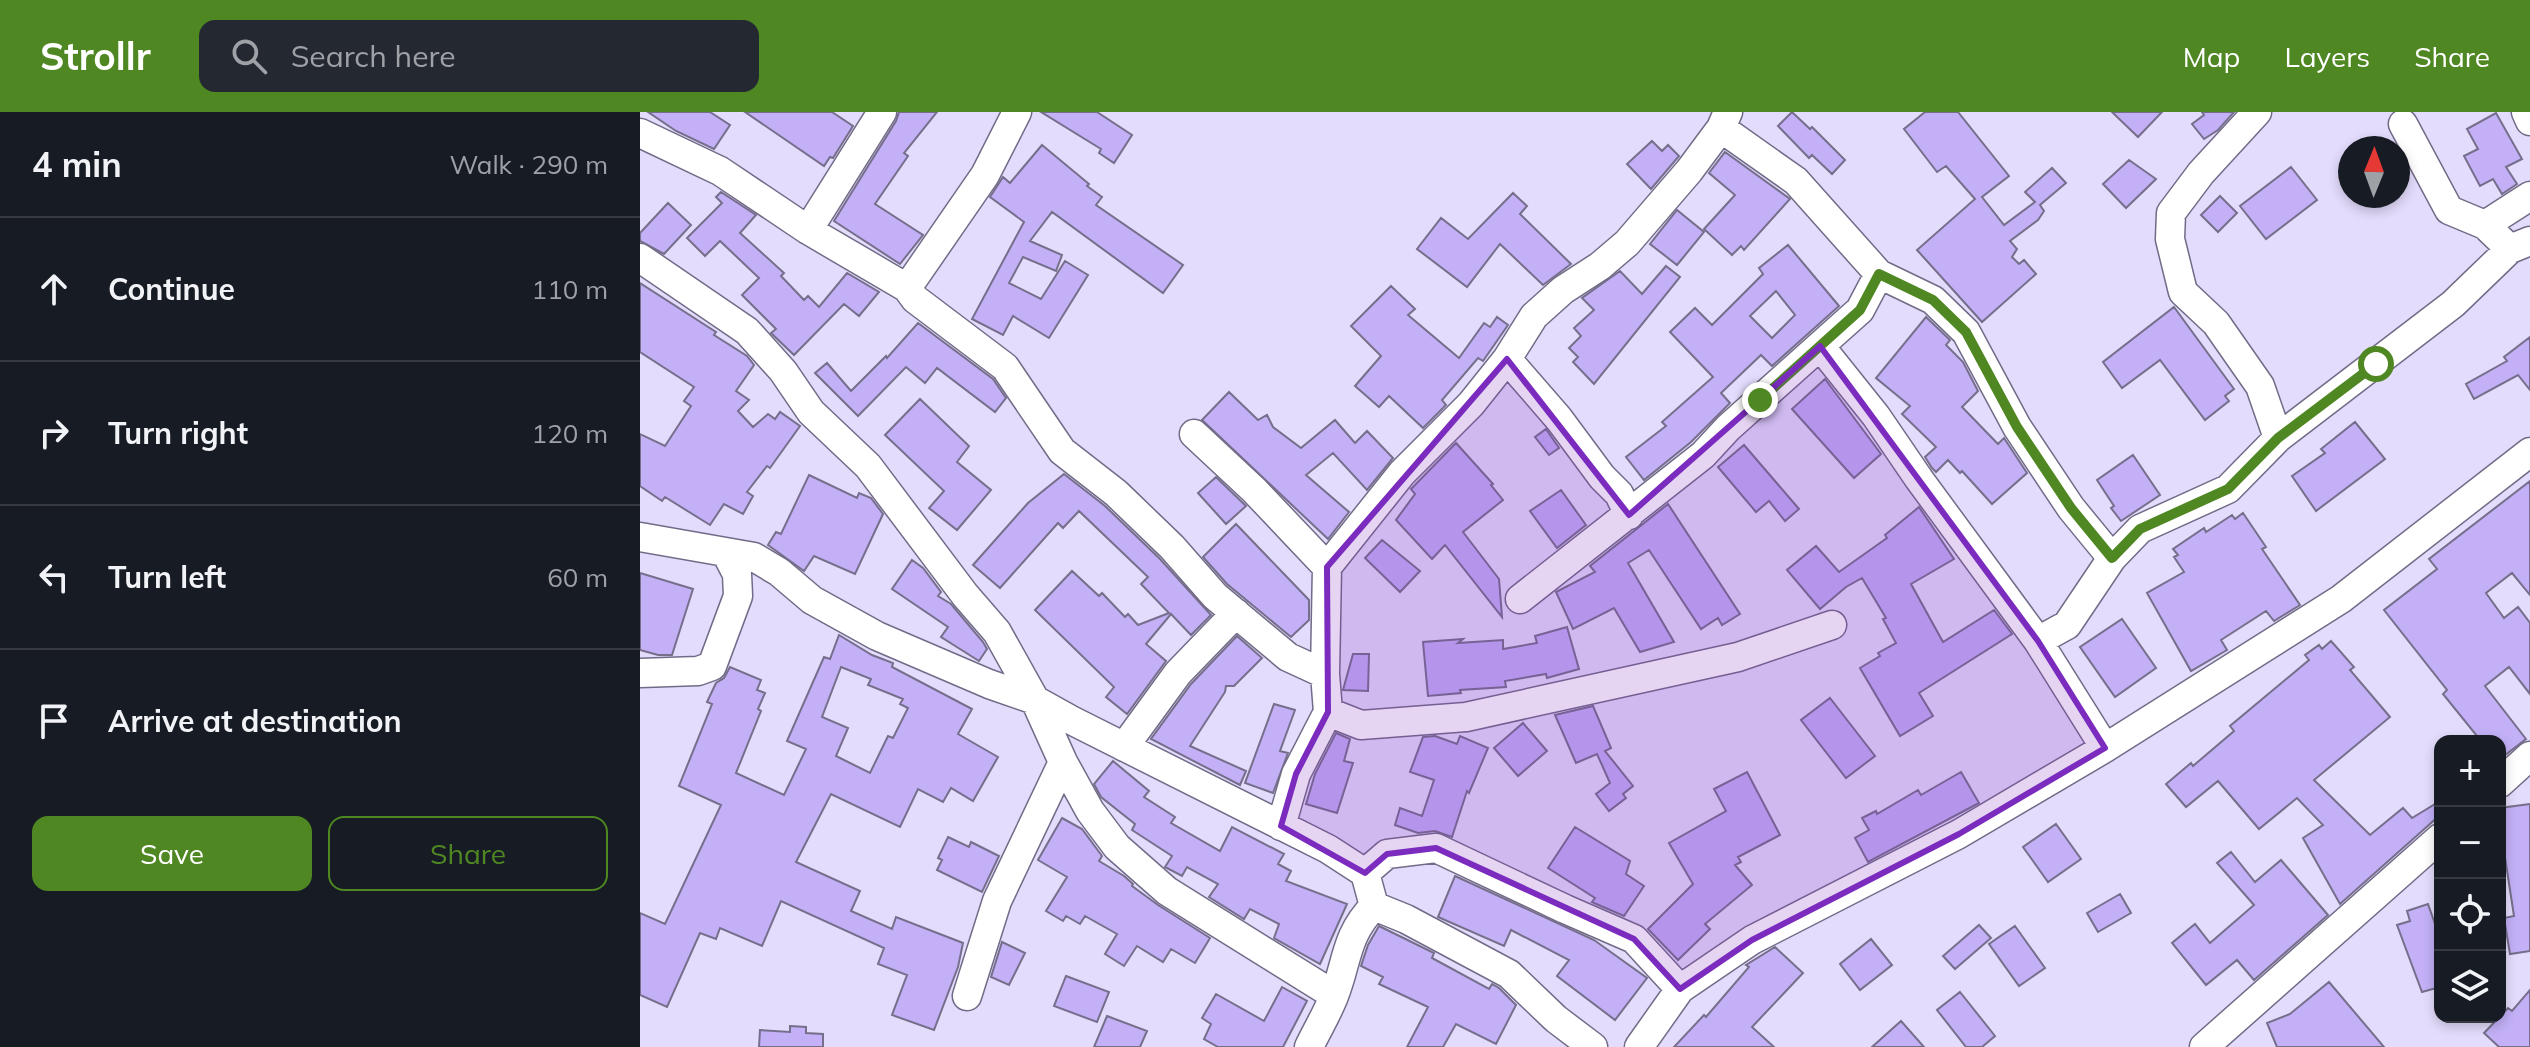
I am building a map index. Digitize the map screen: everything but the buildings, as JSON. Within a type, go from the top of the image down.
[{"type":"street","points":[[808,230],[882,112]]},
{"type":"street","points":[[907,288],[985,175],[1017,112]]},
{"type":"street","points":[[2257,112],[2201,173],[2171,213],[2170,239],[2183,292],[2216,323],[2260,386],[2278,438]]},
{"type":"street","points":[[2526,112],[2530,121]]},
{"type":"street","points":[[2038,641],[2067,625],[2112,558],[2140,529],[2228,489],[2278,438],[2453,304],[2520,245],[2485,225],[2449,210],[2408,116]]},
{"type":"street","points":[[1281,826],[1296,774],[1328,712],[1325,674],[1327,567],[1402,473],[1471,404],[1507,359],[1534,316],[1627,243],[1689,171],[1724,120],[1796,181],[1879,274],[1933,300],[1966,332],[2017,427],[2071,508],[2112,558]]},
{"type":"street","points":[[640,133],[720,171],[808,230],[907,288],[915,299],[1005,367],[1062,451],[1116,493],[1172,547],[1215,596],[1288,657],[1325,674]]},
{"type":"street","points":[[2485,225],[2530,196]]},
{"type":"street","points":[[640,258],[747,331],[783,371],[811,412],[868,466],[965,595],[997,632],[1090,811],[1117,847],[1167,891],[1334,995]]},
{"type":"street","points":[[1520,599],[1703,455],[1728,428],[1860,310],[1879,274]]},
{"type":"street","points":[[1820,346],[1876,416],[2038,641],[2105,748]]},
{"type":"street","points":[[1507,359],[1619,494],[1629,515]]},
{"type":"street","points":[[1194,434],[1254,490],[1327,567]]},
{"type":"street","points":[[1639,1047],[1680,989],[1752,940],[1959,834],[2105,748],[2341,599],[2530,452]]},
{"type":"street","points":[[640,537],[754,557],[779,572],[812,600],[877,636],[989,684],[1035,700],[1328,849],[1365,873],[1374,906]]},
{"type":"street","points":[[640,673],[698,671],[712,666],[738,596],[737,574],[726,553]]},
{"type":"street","points":[[1124,747],[1178,673],[1236,613]]},
{"type":"street","points":[[1328,712],[1361,725],[1466,717],[1738,657],[1832,625]]},
{"type":"street","points":[[2506,778],[2530,756]]},
{"type":"street","points":[[967,996],[997,901],[1063,762]]},
{"type":"street","points":[[2204,1047],[2434,843]]},
{"type":"street","points":[[1365,873],[1387,854],[1436,848],[1634,939],[1680,989]]},
{"type":"street","points":[[1309,1047],[1334,995],[1359,922],[1374,906]]},
{"type":"street","points":[[1374,906],[1406,919],[1509,974],[1556,1019],[1593,1047]]},
{"type":"highlighted area","points":[[1820,346],[2038,641],[2105,748],[1959,834],[1752,940],[1680,989],[1634,939],[1436,848],[1387,854],[1365,873],[1281,826],[1296,774],[1328,712],[1327,567],[1507,359],[1629,515]]},
{"type":"route","points":[[1760,400],[1860,310],[1879,274],[1933,300],[1966,332],[2017,427],[2071,508],[2112,558],[2140,529],[2228,489],[2278,438],[2376,364]]}]
